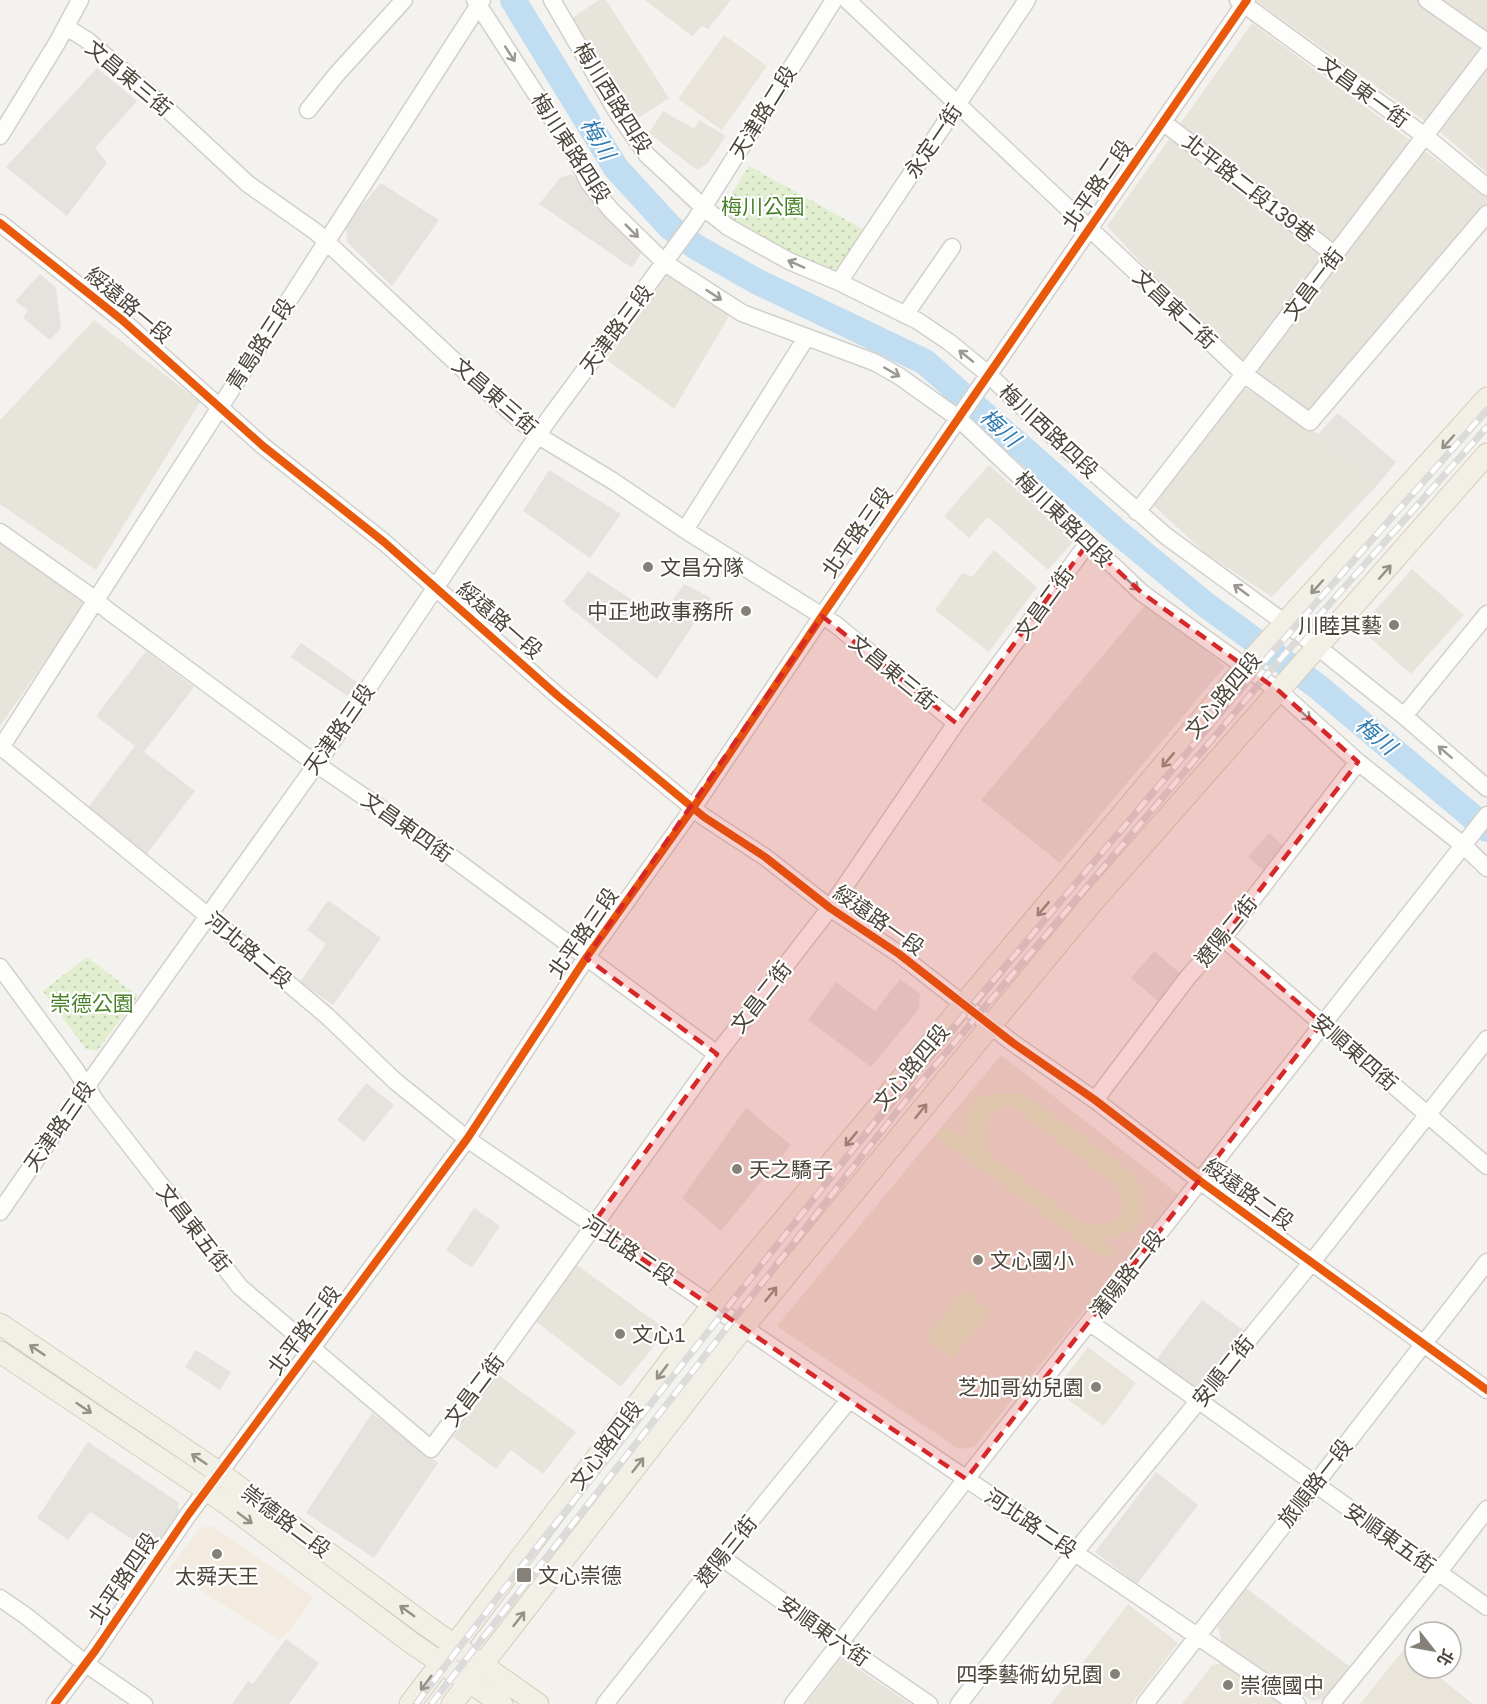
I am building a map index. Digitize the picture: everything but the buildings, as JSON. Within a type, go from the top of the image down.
[{"type":"main road","name":"文心路四段","points":[[410,1704],[711,1307],[1246,666],[1487,398]]},
{"type":"main road","name":"文心路四段","points":[[452,1704],[743,1328],[1092,903],[1319,648],[1487,454]]},
{"type":"main road","name":"崇德路二段","points":[[0,1324],[220,1473],[538,1704]]},
{"type":"main road","name":"崇德路二段","points":[[0,1352],[207,1491],[413,1644],[502,1704]]},
{"type":"street","points":[[0,136],[80,0]]},
{"type":"street","points":[[308,111],[336,75],[404,0]]},
{"type":"street","name":"梅川西路四段","points":[[552,0],[617,112],[647,155],[703,207],[728,227],[789,261],[839,282],[905,315],[949,342],[988,374],[1060,444],[1137,512],[1166,536],[1319,648],[1404,716],[1487,788]]},
{"type":"street","name":"天津路二段","points":[[692,224],[834,0]]},
{"type":"street","name":"文昌東二街","points":[[847,0],[1244,374],[1310,422],[1487,214]]},
{"type":"street","name":"永定一街","points":[[839,282],[1027,0]]},
{"type":"street","points":[[1427,0],[1487,42]]},
{"type":"street","name":"青島路三段","points":[[0,747],[96,602],[218,407],[478,2]]},
{"type":"street","name":"梅川東路四段","points":[[478,2],[573,151],[589,183],[610,210],[665,263],[742,313],[874,362],[962,413],[1088,543],[1142,593],[1279,691],[1358,762],[1463,845],[1487,868]]},
{"type":"street","name":"北平路二段","points":[[977,390],[1163,122],[1243,2]]},
{"type":"street","name":"文昌東一街","points":[[1243,2],[1425,136],[1487,187]]},
{"type":"street","name":"文昌東三街","points":[[66,27],[87,40],[167,109],[248,184],[316,232],[325,243],[537,435],[613,481],[685,530],[835,624],[956,723]]},
{"type":"street","name":"文昌一街","points":[[1137,512],[1487,54]]},
{"type":"street","name":"北平路二段139巷","points":[[1163,122],[1335,255]]},
{"type":"street","name":"綏遠路一段","points":[[0,223],[122,320],[218,407],[384,543],[558,696],[693,808],[765,857],[830,908],[899,954],[991,1025]]},
{"type":"street","name":"天津路三段","points":[[0,1212],[316,764],[537,435],[692,224]]},
{"type":"street","points":[[905,315],[952,248]]},
{"type":"street","points":[[685,530],[806,338]]},
{"type":"street","name":"北平路三段","points":[[220,1473],[467,1140],[586,958],[693,808],[977,390]]},
{"type":"street","name":"文昌東四街","points":[[0,532],[316,764],[439,848],[717,1054]]},
{"type":"street","name":"文昌二街","points":[[430,1449],[496,1362],[592,1225],[717,1054],[830,908],[956,723],[1088,543]]},
{"type":"street","points":[[1404,716],[1487,614]]},
{"type":"street","name":"河北路二段","points":[[0,747],[209,916],[327,1017],[395,1081],[467,1140],[1297,1704]]},
{"type":"street","name":"遼陽二街","points":[[1095,1100],[1188,977],[1223,938],[1358,762]]},
{"type":"street","name":"瀋陽路二段","points":[[792,1704],[1322,1023],[1487,815]]},
{"type":"street","name":"安順東四街","points":[[1223,938],[1487,1166]]},
{"type":"street","name":"文昌東五街","points":[[0,967],[97,1103],[240,1287],[430,1449]]},
{"type":"street","name":"綏遠路二段","points":[[991,1025],[1487,1390]]},
{"type":"street","name":"安順二街","points":[[959,1704],[1075,1552],[1312,1262],[1487,1039]]},
{"type":"street","name":"旅順路一段","points":[[1145,1704],[1487,1262]]},
{"type":"street","name":"安順東五街","points":[[1089,1322],[1487,1607]]},
{"type":"street","name":"遼陽三街","points":[[605,1704],[849,1400]]},
{"type":"street","name":"北平路四段","points":[[55,1704],[86,1664],[188,1515],[220,1473]]},
{"type":"street","points":[[1331,1704],[1487,1509]]},
{"type":"street","name":"安順東六街","points":[[721,1557],[840,1644],[929,1704]]},
{"type":"street","points":[[0,1598],[86,1664],[144,1704]]},
{"type":"highlighted area","points":[[1088,543],[1142,593],[1279,691],[1358,762],[1223,938],[1322,1023],[966,1479],[592,1225],[717,1054],[586,958],[822,616],[956,723]]},
{"type":"shaded area","points":[[599,0],[606,0],[669,98],[637,119],[572,18]]},
{"type":"shaded area","points":[[645,0],[731,0],[708,29],[702,26],[692,36]]},
{"type":"shaded area","points":[[1255,0],[1487,0],[1487,173],[1443,134]]},
{"type":"shaded area","points":[[1252,23],[1487,197],[1487,204],[1310,412],[1240,369],[1107,226]]},
{"type":"shaded area","points":[[724,35],[767,66],[722,130],[678,99]]},
{"type":"shaded area","points":[[97,68],[137,101],[95,148],[107,163],[67,216],[6,167]]},
{"type":"shaded area","points":[[663,111],[694,129],[699,120],[726,136],[707,164],[697,170],[649,133]]},
{"type":"shaded area","points":[[572,174],[586,193],[643,250],[632,268],[539,204],[561,177]]},
{"type":"shaded area","points":[[381,183],[439,220],[392,286],[347,242],[346,224]]},
{"type":"shaded area","points":[[667,273],[734,308],[674,409],[607,360]]},
{"type":"shaded area","points":[[40,274],[56,288],[61,328],[50,340],[23,318],[28,310],[15,301]]},
{"type":"shaded area","points":[[94,320],[200,402],[96,570],[0,504],[0,420]]},
{"type":"shaded area","points":[[1244,387],[1318,434],[1381,481],[1272,597],[1205,553],[1152,504]]},
{"type":"shaded area","points":[[1338,413],[1396,462],[1381,481],[1318,434]]},
{"type":"shaded area","points":[[989,465],[1074,541],[1048,570],[988,517],[969,538],[944,516]]},
{"type":"shaded area","points":[[549,470],[621,514],[590,558],[523,511]]},
{"type":"shaded area","points":[[0,531],[91,595],[0,726]]},
{"type":"shaded area","points":[[994,550],[1037,587],[989,652],[935,610],[962,573],[972,577]]},
{"type":"shaded area","points":[[1412,569],[1464,615],[1411,674],[1359,628]]},
{"type":"shaded area","points":[[588,571],[660,618],[684,584],[711,598],[657,679],[563,602]]},
{"type":"shaded area","points":[[1147,603],[1225,666],[1060,863],[981,800]]},
{"type":"shaded area","points":[[301,643],[357,682],[347,696],[291,657]]},
{"type":"shaded area","points":[[146,651],[194,687],[144,752],[195,791],[146,855],[86,810],[135,746],[96,716]]},
{"type":"shaded area","points":[[1269,833],[1285,847],[1264,871],[1248,857]]},
{"type":"shaded area","points":[[328,900],[381,938],[333,1005],[300,982],[326,944],[307,930]]},
{"type":"shaded area","points":[[1154,951],[1182,975],[1159,1002],[1131,978]]},
{"type":"shaded area","points":[[900,979],[920,994],[919,1009],[871,1067],[808,1020],[836,982],[875,1011]]},
{"type":"shaded area","name":"文心國小","points":[[1001,1055],[1178,1194],[974,1447],[959,1449],[777,1326]]},
{"type":"shaded area","points":[[366,1083],[394,1105],[364,1142],[337,1120]]},
{"type":"shaded area","name":"天之驕子","points":[[746,1108],[791,1145],[721,1231],[682,1198]]},
{"type":"shaded area","points":[[474,1208],[500,1226],[472,1268],[446,1250]]},
{"type":"shaded area","points":[[574,1263],[667,1330],[621,1387],[534,1320]]},
{"type":"shaded area","points":[[1202,1300],[1246,1332],[1204,1386],[1193,1387],[1156,1360]]},
{"type":"shaded area","name":"芝加哥幼兒園","points":[[1088,1347],[1136,1383],[1104,1426],[1055,1390]]},
{"type":"shaded area","points":[[196,1350],[231,1372],[220,1390],[185,1367]]},
{"type":"shaded area","points":[[499,1375],[576,1432],[543,1474],[511,1450],[496,1469],[453,1437]]},
{"type":"shaded area","points":[[372,1413],[438,1463],[374,1558],[306,1513]]},
{"type":"shaded area","points":[[88,1442],[178,1502],[180,1516],[160,1544],[150,1538],[143,1546],[90,1512],[68,1540],[37,1518]]},
{"type":"shaded area","points":[[1156,1472],[1198,1505],[1137,1584],[1095,1552]]},
{"type":"shaded area","name":"太舜天王","points":[[213,1526],[314,1597],[290,1630],[279,1640],[168,1570],[200,1528]]},
{"type":"shaded area","points":[[1246,1588],[1349,1666],[1326,1698],[1312,1701],[1222,1643],[1218,1626]]},
{"type":"shaded area","name":"四季藝術幼兒園","points":[[1128,1604],[1178,1643],[1132,1704],[1051,1704]]},
{"type":"shaded area","points":[[286,1639],[319,1663],[289,1704],[232,1704],[248,1681],[253,1684]]},
{"type":"shaded area","points":[[1403,1650],[1403,1680],[1443,1680],[1473,1704],[1360,1704]]},
{"type":"shaded area","points":[[841,1657],[910,1704],[806,1704]]},
{"type":"shaded area","name":"崇德國中","points":[[1227,1662],[1287,1704],[1182,1704],[1212,1665]]},
{"type":"green space","name":"梅川公園","points":[[749,166],[868,232],[838,276],[748,231],[720,212]]},
{"type":"green space","name":"崇德公園","points":[[87,957],[138,996],[97,1051],[86,1049],[43,991]]},
{"type":"green space","points":[[993,1094],[1023,1094],[1136,1175],[1142,1199],[1142,1214],[1137,1226],[1127,1233],[1100,1240],[1115,1250],[1106,1260],[936,1137],[945,1125],[967,1140],[967,1111],[980,1097]],"holes":[[[1010,1106],[1116,1185],[1122,1200],[1123,1212],[1115,1221],[1103,1224],[1082,1224],[987,1153],[985,1134],[990,1114]]]},
{"type":"green space","points":[[964,1291],[990,1312],[952,1358],[926,1337]]},
{"type":"waterway","name":"梅川","points":[[513,0],[616,168],[670,227],[696,247],[756,281],[925,362],[1115,530],[1206,605],[1317,686],[1487,829]]},
{"type":"railway","points":[[416,1704],[518,1571],[901,1089],[1269,656],[1487,410]]},
{"type":"railway","points":[[431,1704],[910,1095],[1277,663],[1487,427]]},
{"type":"cycle path","points":[[55,1704],[95,1651],[188,1515],[467,1139],[586,958],[693,808],[822,616],[1247,0]]},
{"type":"cycle path","points":[[0,223],[122,320],[263,446],[384,542],[558,696],[704,817],[765,857],[830,908],[899,954],[1013,1043],[1095,1100],[1200,1181],[1487,1390]]},
{"type":"place","name":"文昌分隊","points":[[648,567]]},
{"type":"place","name":"中正地政事務所","points":[[746,611]]},
{"type":"place","name":"川睦其藝","points":[[1394,625]]},
{"type":"place","name":"天之驕子","points":[[737,1169]]},
{"type":"place","name":"文心國小","points":[[978,1260]]},
{"type":"place","name":"文心1","points":[[620,1334]]},
{"type":"place","name":"芝加哥幼兒園","points":[[1096,1387]]},
{"type":"place","name":"太舜天王","points":[[217,1554]]},
{"type":"place","name":"文心崇德","points":[[524,1575]]},
{"type":"place","name":"四季藝術幼兒園","points":[[1115,1674]]},
{"type":"place","name":"崇德國中","points":[[1228,1685]]}]
